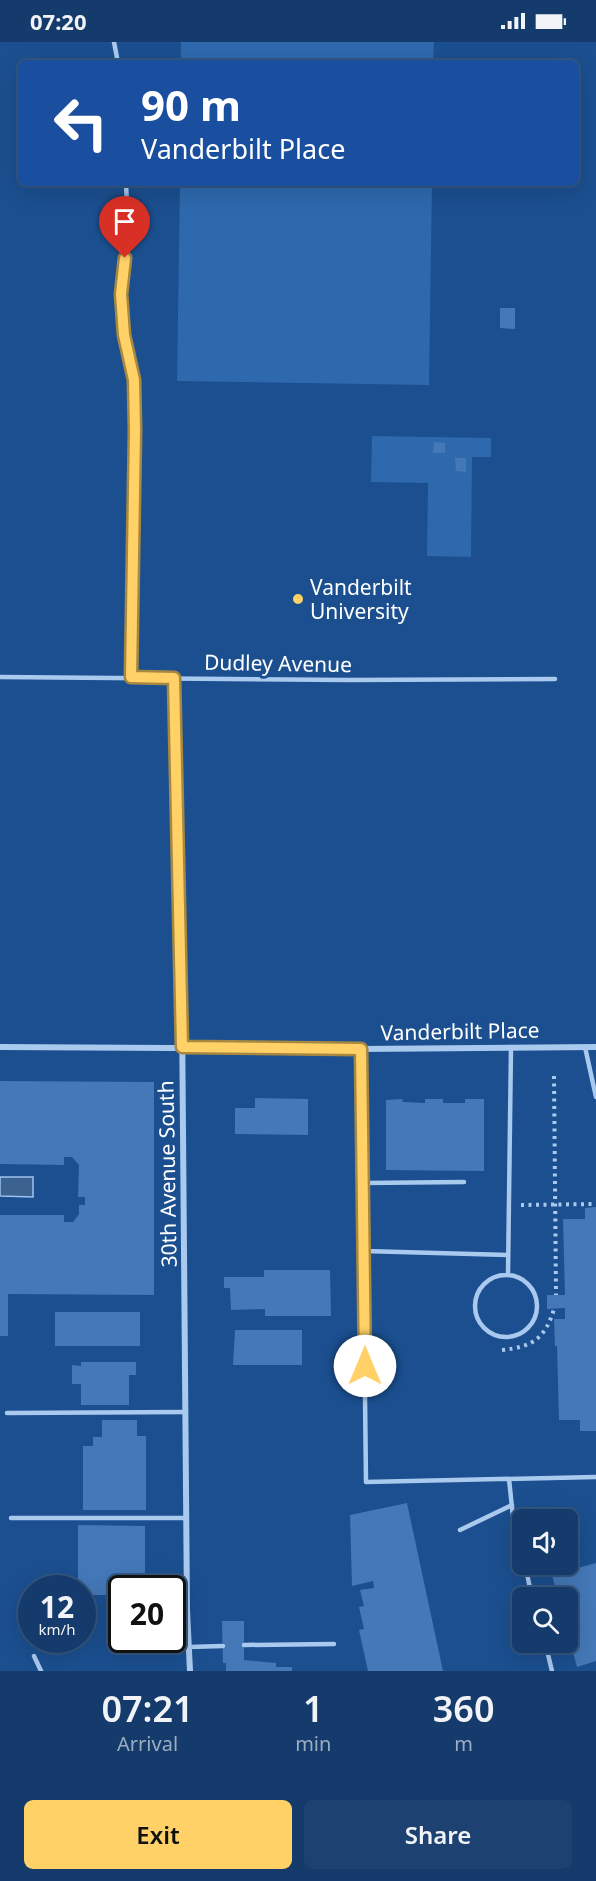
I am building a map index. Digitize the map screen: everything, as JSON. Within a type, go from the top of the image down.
[{"type":"street","name":"30th Avenue South","points":[[174,678],[182,1047],[186,1518],[190,1671]]},
{"type":"street","name":"Vanderbilt Place","points":[[0,1047],[361,1049],[596,1047]]},
{"type":"lane","points":[[114,42],[117,60]]},
{"type":"lane","points":[[126,186],[128,230],[121,294],[124,335],[134,380],[135,461],[131,677]]},
{"type":"lane","name":"Dudley Avenue","points":[[0,676],[348,680],[555,679]]},
{"type":"lane","points":[[508,1275],[511,1047]]},
{"type":"lane","points":[[585,1047],[596,1097]]},
{"type":"lane","points":[[361,1049],[366,1482],[596,1477]]},
{"type":"lane","points":[[363,1182],[464,1182]]},
{"type":"lane","points":[[364,1251],[508,1255]]},
{"type":"lane","points":[[501,1275],[508,1275],[522,1280],[535,1297],[536,1311],[533,1321],[522,1333],[515,1336],[502,1336],[489,1332],[477,1317],[475,1303],[478,1292],[488,1281],[501,1275]]},
{"type":"lane","points":[[7,1413],[186,1412]]},
{"type":"lane","points":[[509,1479],[513,1509]]},
{"type":"lane","points":[[460,1530],[512,1505]]},
{"type":"lane","points":[[12,1518],[186,1518]]},
{"type":"lane","points":[[244,1646],[334,1644]]},
{"type":"lane","points":[[189,1647],[223,1646]]},
{"type":"lane","points":[[548,1653],[552,1671]]},
{"type":"lane","points":[[34,1656],[41,1671]]},
{"type":"path","points":[[554,1076],[556,1295]]},
{"type":"path","points":[[509,1205],[596,1204]]},
{"type":"path","points":[[502,1350],[518,1348],[534,1342],[547,1327],[554,1309]]},
{"type":"shaded area","points":[[181,42],[434,42],[433,60],[181,60]]},
{"type":"shaded area","points":[[180,186],[432,186],[429,385],[177,381]]},
{"type":"shaded area","points":[[372,436],[491,438],[491,457],[472,457],[471,557],[427,556],[428,483],[371,482]]},
{"type":"shaded area","points":[[0,1177],[33,1177],[33,1197],[0,1196]]},
{"type":"building","points":[[500,308],[515,308],[515,329],[500,328]]},
{"type":"building","points":[[434,442],[445,443],[445,453],[433,453]]},
{"type":"building","points":[[455,458],[466,458],[466,472],[456,471]]},
{"type":"building","points":[[0,1081],[154,1082],[154,1295],[8,1294],[8,1336],[0,1336],[0,1215],[64,1215],[64,1222],[73,1222],[79,1214],[79,1205],[85,1205],[85,1197],[78,1197],[79,1165],[72,1157],[64,1157],[64,1165],[0,1164]]},
{"type":"building","points":[[255,1098],[308,1099],[308,1135],[235,1134],[235,1108],[255,1108]]},
{"type":"building","points":[[402,1099],[403,1102],[425,1103],[425,1099],[443,1099],[443,1103],[465,1103],[465,1099],[484,1099],[484,1171],[386,1170],[386,1100]]},
{"type":"building","points":[[596,1207],[596,1431],[580,1431],[580,1420],[559,1420],[554,1319],[565,1319],[565,1308],[547,1309],[547,1295],[565,1295],[563,1219],[585,1219],[585,1208]]},
{"type":"building","points":[[264,1270],[330,1270],[331,1316],[265,1316],[265,1309],[231,1310],[230,1288],[224,1288],[224,1277],[264,1277]]},
{"type":"building","points":[[55,1312],[140,1312],[140,1346],[55,1346]]},
{"type":"building","points":[[235,1330],[302,1330],[302,1365],[233,1365]]},
{"type":"building","points":[[81,1362],[136,1362],[136,1375],[129,1375],[129,1405],[81,1405],[81,1384],[72,1384],[72,1365],[81,1366]]},
{"type":"building","points":[[102,1420],[137,1420],[137,1436],[146,1436],[146,1510],[83,1510],[83,1446],[93,1446],[93,1437],[102,1437]]},
{"type":"building","points":[[407,1503],[443,1671],[368,1671],[359,1630],[364,1629],[359,1607],[364,1606],[360,1590],[374,1588],[373,1581],[352,1586],[350,1515]]},
{"type":"building","points":[[78,1525],[145,1526],[145,1575],[108,1575],[108,1595],[96,1595],[96,1575],[78,1575]]},
{"type":"building","points":[[596,1563],[596,1661],[577,1667],[573,1653],[578,1653],[578,1587],[555,1587],[552,1575],[578,1575],[578,1568]]},
{"type":"building","points":[[222,1621],[244,1621],[244,1660],[276,1663],[276,1667],[292,1667],[292,1671],[226,1671],[226,1663],[223,1663]]},
{"type":"place","name":"Vanderbilt University","points":[[298,599]]},
{"type":"route","points":[[125,258],[121,294],[124,335],[134,380],[135,431],[131,677],[174,678],[182,1047],[361,1049],[365,1366]]}]
